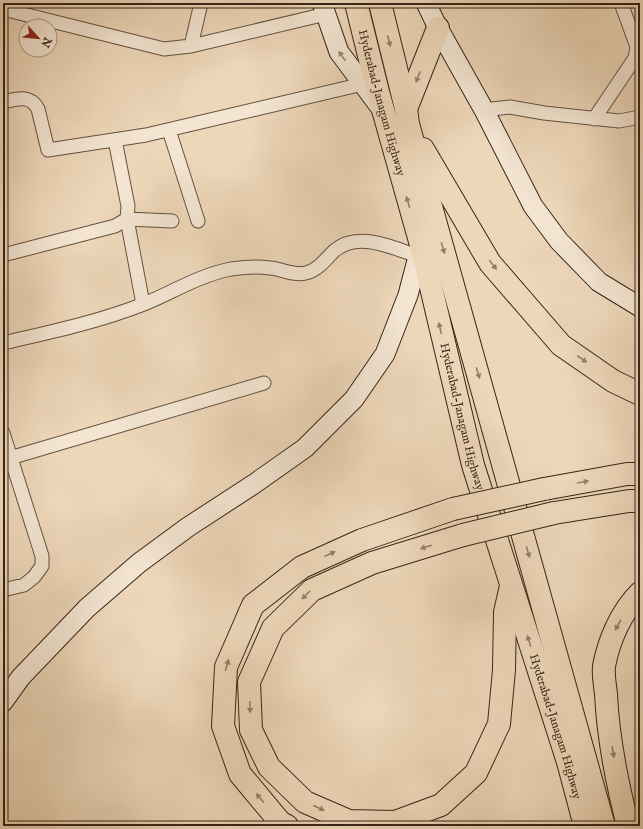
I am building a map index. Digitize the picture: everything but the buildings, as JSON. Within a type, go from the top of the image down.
[{"type":"highway","name":"Hyderabad-Janagam Highway","points":[[356,3],[473,465],[568,762],[585,826]]},
{"type":"highway","name":"Hyderabad-Janagam Highway","points":[[380,3],[407,117],[604,826]]},
{"type":"highway","points":[[438,28],[407,117],[490,263],[561,345],[613,381],[640,394]]},
{"type":"highway","points":[[287,826],[280,822],[240,774],[223,726],[226,667],[253,605],[302,567],[362,540],[453,509],[544,489],[628,474],[640,474]]},
{"type":"highway","points":[[511,585],[505,612],[504,670],[499,724],[476,773],[441,805],[396,822],[349,822],[305,802],[269,767],[251,730],[249,682],[273,628],[312,590],[372,564],[463,535],[554,513],[629,501],[640,501]]},
{"type":"highway","points":[[628,826],[620,792],[607,711],[604,667],[616,628],[635,598],[640,593]]},
{"type":"main road","points":[[426,3],[438,28],[484,110],[533,206],[559,241],[599,282],[640,307]]},
{"type":"main road","points":[[324,9],[339,52],[382,110]]},
{"type":"main road","points":[[3,702],[21,677],[87,608],[139,563],[188,527],[254,484],[305,448],[354,398],[385,354],[408,295],[419,250]]},
{"type":"street","points":[[191,46],[201,3]]},
{"type":"street","points":[[594,119],[635,58],[637,47],[621,3]]},
{"type":"street","points":[[3,9],[164,49],[191,46],[324,9]]},
{"type":"street","points":[[3,102],[23,98],[35,104],[38,109],[48,150],[146,135],[363,84]]},
{"type":"street","points":[[484,110],[510,107],[544,113],[619,121],[640,117]]},
{"type":"street","points":[[169,130],[198,220]]},
{"type":"street","points":[[115,140],[128,206],[127,219],[143,304]]},
{"type":"street","points":[[3,255],[115,226],[127,219],[172,221]]},
{"type":"street","points":[[3,343],[81,325],[143,304],[208,276],[231,270],[260,267],[297,274],[307,273],[314,269],[336,250],[348,243],[361,240],[419,250]]},
{"type":"street","points":[[7,459],[264,383]]},
{"type":"street","points":[[3,433],[7,459],[42,556],[42,566],[34,577],[24,585],[3,590]]}]
